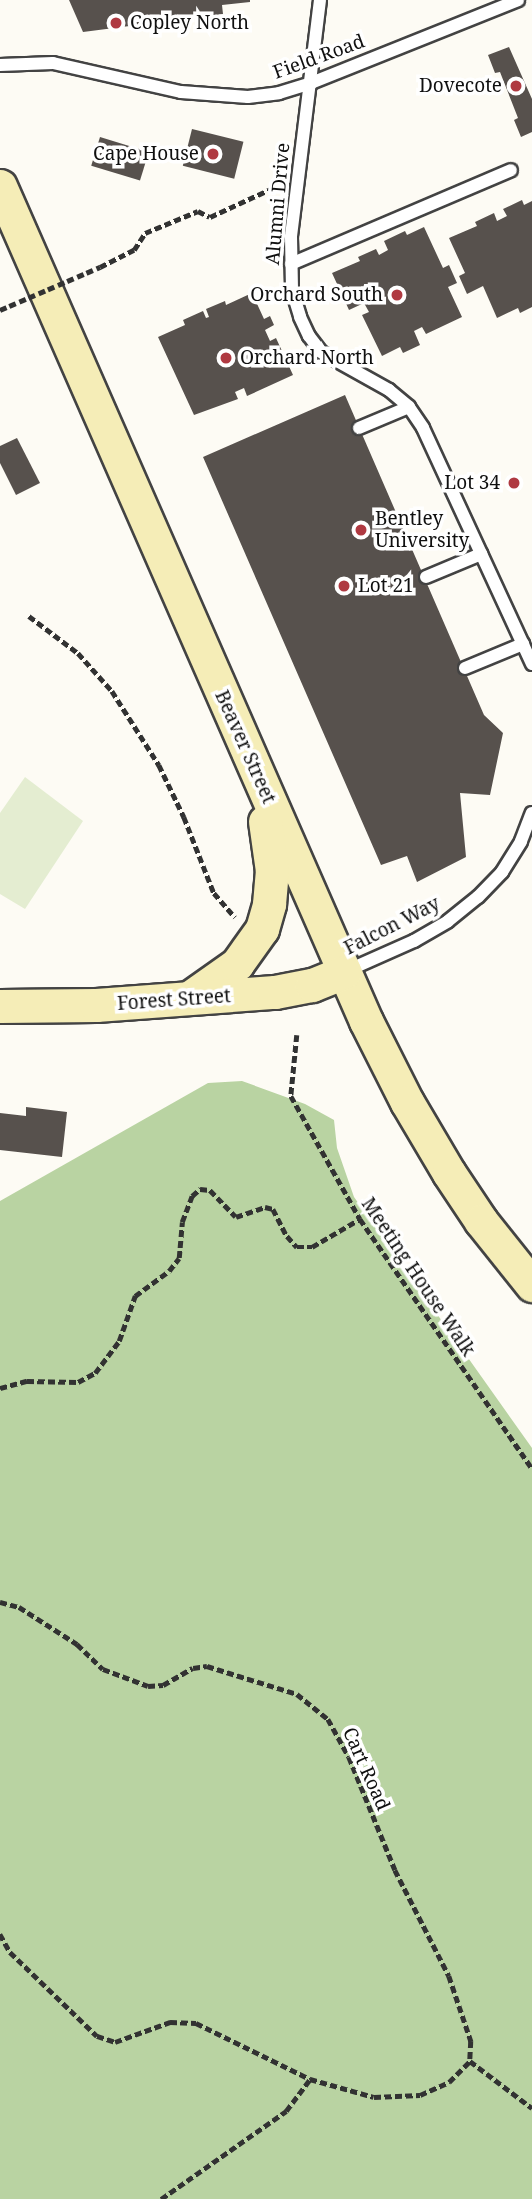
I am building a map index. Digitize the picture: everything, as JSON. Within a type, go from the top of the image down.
[{"type":"main road","name":"Beaver Street","points":[[0,186],[387,1065],[429,1140],[481,1221],[532,1285]]},
{"type":"main road","points":[[186,1000],[219,980],[243,958],[262,929],[269,904],[270,846],[240,735]]},
{"type":"main road","name":"Forest Street","points":[[0,1006],[186,1000],[292,990],[344,972]]},
{"type":"lane","name":"Alumni Drive","points":[[320,0],[290,264],[292,290],[300,317],[321,352],[389,390],[408,407],[423,428],[532,664]]},
{"type":"lane","name":"Field Road","points":[[0,65],[53,63],[216,97],[279,93],[311,83],[518,0]]},
{"type":"lane","points":[[290,264],[511,170]]},
{"type":"lane","points":[[359,428],[408,407]]},
{"type":"lane","points":[[426,578],[481,554]]},
{"type":"lane","points":[[466,668],[523,644]]},
{"type":"lane","name":"Falcon Way","points":[[344,972],[414,941],[448,921],[478,897],[502,873],[521,841],[532,813]]},
{"type":"path","points":[[0,310],[134,250],[145,233],[198,211],[209,217],[298,177]]},
{"type":"path","points":[[29,616],[78,653],[112,691],[159,765],[184,817],[214,893],[222,905],[242,922]]},
{"type":"path","name":"Meeting House Walk","points":[[297,1035],[291,1096],[360,1219],[532,1468]]},
{"type":"path","points":[[0,1388],[27,1381],[78,1382],[95,1373],[119,1341],[135,1296],[169,1270],[179,1258],[182,1222],[192,1196],[200,1189],[210,1190],[236,1217],[265,1208],[273,1209],[287,1236],[297,1247],[312,1247],[360,1219]]},
{"type":"path","name":"Cart Road","points":[[0,1602],[19,1606],[77,1644],[103,1669],[148,1686],[163,1685],[193,1668],[207,1666],[297,1694],[328,1719],[349,1757],[395,1870],[449,1976],[471,2041],[470,2061]]},
{"type":"path","points":[[0,1934],[10,1952],[97,2036],[115,2042],[170,2022],[196,2024],[310,2079],[374,2097],[420,2095],[449,2082],[470,2061],[532,2108]]},
{"type":"path","points":[[161,2199],[286,2111],[310,2079]]},
{"type":"green space","points":[[25,777],[83,821],[25,909],[0,894],[0,813]]},
{"type":"green space","points":[[242,1081],[305,1104],[334,1120],[337,1148],[354,1197],[532,1448],[532,2199],[0,2199],[0,1201],[208,1083]]},
{"type":"building","name":"Copley North","points":[[69,0],[250,2],[222,5],[223,14],[83,32]]},
{"type":"building","name":"Dovecote","points":[[509,47],[532,99],[532,132],[521,137],[514,120],[518,118],[500,72],[495,73],[488,55]]},
{"type":"building","name":"Cape House","points":[[192,129],[243,142],[234,179],[183,166]]},
{"type":"building","points":[[100,137],[149,152],[140,181],[91,166]]},
{"type":"building","points":[[522,200],[524,205],[532,201],[532,307],[520,313],[518,308],[497,318],[483,286],[467,294],[459,276],[465,273],[449,238],[477,226],[475,222],[494,213],[497,221],[507,216],[503,209]]},
{"type":"building","name":"Orchard South","points":[[424,227],[443,268],[449,265],[457,283],[448,287],[462,317],[426,334],[422,327],[414,331],[420,345],[403,353],[400,347],[382,356],[362,315],[369,312],[364,303],[349,310],[332,273],[360,261],[358,257],[376,249],[379,255],[388,250],[384,241],[405,231],[407,235]]},
{"type":"building","name":"Orchard North","points":[[252,293],[264,319],[270,316],[274,325],[265,330],[270,341],[276,338],[293,375],[247,396],[244,388],[235,392],[238,399],[194,415],[158,337],[185,325],[183,320],[203,311],[206,318],[209,317],[206,309],[225,301],[226,305]]},
{"type":"building","name":"Lot 21","points":[[345,395],[484,715],[503,733],[490,795],[460,793],[466,857],[417,882],[407,856],[381,865],[203,457]]},
{"type":"building","points":[[17,438],[40,483],[16,495],[0,463],[0,446]]},
{"type":"building","points":[[26,1107],[67,1112],[62,1157],[0,1150],[0,1113],[26,1116]]},
{"type":"place","name":"Copley North","points":[[116,23]]},
{"type":"place","name":"Dovecote","points":[[516,86]]},
{"type":"place","name":"Cape House","points":[[213,154]]},
{"type":"place","name":"Orchard South","points":[[397,295]]},
{"type":"place","name":"Orchard North","points":[[226,358]]},
{"type":"place","name":"Lot 34","points":[[514,483]]},
{"type":"place","name":"Bentley University","points":[[361,530]]},
{"type":"place","name":"Lot 21","points":[[344,586]]}]
